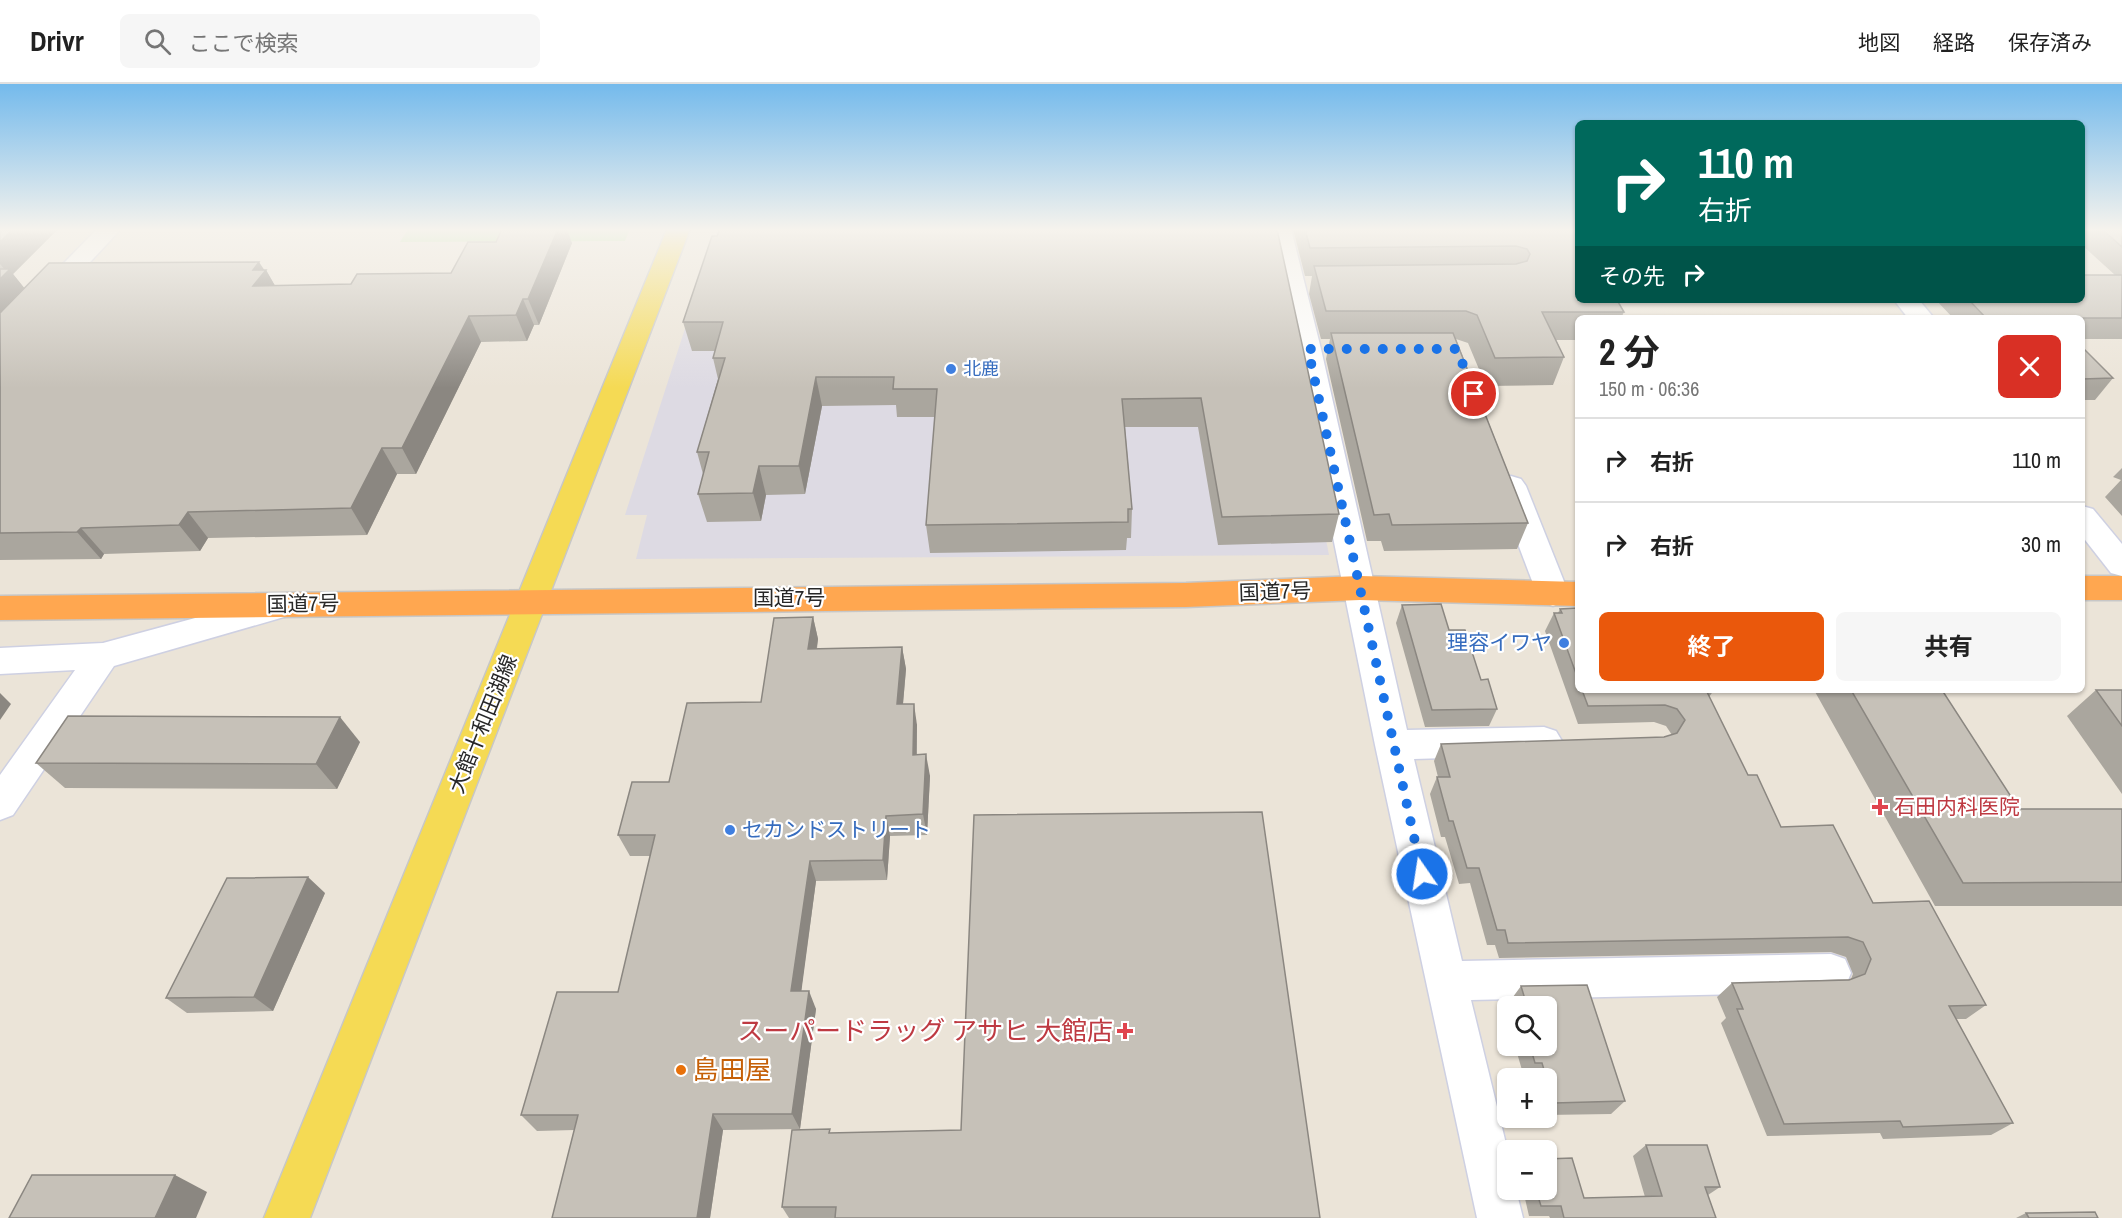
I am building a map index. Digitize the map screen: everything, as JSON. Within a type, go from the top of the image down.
[{"type":"highway","name":"国道7号","points":[[0,608],[532,600],[1186,595],[1360,588],[1566,594]]},
{"type":"highway","points":[[2085,588],[2122,588]]},
{"type":"main road","name":"大館十和田湖線","points":[[287,1218],[658,282]]},
{"type":"street","points":[[0,344],[58,282]]},
{"type":"street","points":[[1303,282],[1319,349],[1360,588],[1393,745],[1500,1218]]},
{"type":"street","points":[[22,286],[54,286]]},
{"type":"street","points":[[1908,303],[1918,315]]},
{"type":"street","points":[[1501,460],[1566,594]]},
{"type":"street","points":[[2085,520],[2122,565]]},
{"type":"street","points":[[0,661],[103,656],[291,604]]},
{"type":"street","points":[[0,804],[103,656]]},
{"type":"street","points":[[1393,745],[1571,740]]},
{"type":"street","points":[[1447,981],[1831,973]]},
{"type":"shaded area","name":"北鹿","points":[[700,282],[1275,282],[1329,555],[636,559],[647,515],[625,515]]},
{"type":"building","points":[[30,282],[256,282],[253,286],[351,284],[352,282],[535,282],[528,299],[523,299],[516,315],[469,316],[402,448],[382,448],[351,508],[188,512],[179,525],[81,528],[77,532],[0,533],[0,313]]},
{"type":"building","points":[[697,282],[1289,282],[1339,514],[1222,517],[1201,398],[1122,399],[1132,509],[1128,509],[1128,522],[926,525],[937,389],[893,389],[894,377],[816,377],[799,466],[759,466],[753,493],[698,494],[709,452],[697,452],[725,358],[713,358],[723,322],[683,322]]},
{"type":"building","points":[[1318,282],[1575,282],[1575,303],[1619,303],[1624,312],[1542,312],[1564,357],[1495,358],[1477,315],[1466,311],[1326,311]]},
{"type":"building","points":[[2085,282],[2122,282],[2122,318],[2085,318],[2085,315],[1983,315],[1972,303],[2085,303]]},
{"type":"building","points":[[1331,333],[1453,333],[1528,523],[1392,525],[1389,514],[1374,515]]},
{"type":"building","points":[[2085,350],[2113,378],[2085,379]]},
{"type":"building","points":[[1441,604],[1449,630],[1465,630],[1481,680],[1488,679],[1497,709],[1432,710],[1402,605]]},
{"type":"building","points":[[1575,608],[1575,671],[1554,613],[1562,613],[1560,609]]},
{"type":"building","points":[[813,617],[808,649],[902,647],[897,704],[914,704],[913,755],[926,754],[923,814],[886,816],[883,860],[810,861],[791,991],[809,991],[792,1114],[713,1114],[697,1218],[552,1218],[578,1115],[521,1115],[557,992],[618,992],[655,835],[618,835],[632,782],[669,782],[687,703],[761,702],[774,618]]},
{"type":"building","points":[[2096,690],[2122,690],[2122,726]]},
{"type":"building","points":[[1583,693],[1707,693],[1748,775],[1757,775],[1781,827],[1833,825],[1873,903],[1929,901],[1986,1005],[1949,1006],[2013,1123],[1903,1127],[1900,1121],[1784,1124],[1737,1009],[1743,1009],[1732,983],[1849,980],[1865,974],[1871,959],[1863,942],[1848,937],[1508,943],[1505,930],[1497,930],[1479,868],[1467,868],[1453,821],[1449,821],[1437,777],[1450,777],[1441,744],[1664,737],[1677,733],[1685,720],[1677,709],[1665,705],[1588,706]]},
{"type":"building","points":[[1853,693],[1944,693],[2019,809],[2122,809],[2122,882],[1963,883]]},
{"type":"building","points":[[68,716],[340,717],[316,764],[36,763]]},
{"type":"building","name":"スーパードラッグ アサヒ 大館店","points":[[1262,812],[1320,1218],[835,1218],[836,1207],[782,1207],[792,1130],[830,1129],[829,1133],[961,1130],[974,815]]},
{"type":"building","points":[[308,877],[254,997],[166,998],[227,878]]},
{"type":"building","points":[[1587,985],[1625,1101],[1557,1103],[1557,1068],[1544,1068],[1542,1063],[1535,1063],[1533,1056],[1557,1056],[1557,996],[1524,996],[1521,986]]},
{"type":"building","points":[[1646,1145],[1707,1145],[1720,1187],[1705,1187],[1716,1218],[1564,1218],[1561,1206],[1541,1206],[1539,1200],[1557,1200],[1557,1159],[1572,1158],[1584,1198],[1662,1196]]},
{"type":"building","points":[[32,1175],[175,1175],[155,1218],[9,1218]]},
{"type":"building","points":[[2095,1212],[2098,1218],[2029,1218],[2026,1213]]},
{"type":"place","name":"北鹿","points":[[951,369]]},
{"type":"place","name":"理容イワヤ","points":[[1564,643]]},
{"type":"place","name":"石田内科医院","points":[[1880,807]]},
{"type":"place","name":"セカンドストリート","points":[[730,830]]},
{"type":"place","name":"スーパードラッグ アサヒ 大館店","points":[[1125,1031]]},
{"type":"place","name":"島田屋","points":[[681,1070]]},
{"type":"route","points":[[1422,874],[1308,349],[1457,349],[1474,394]]}]
